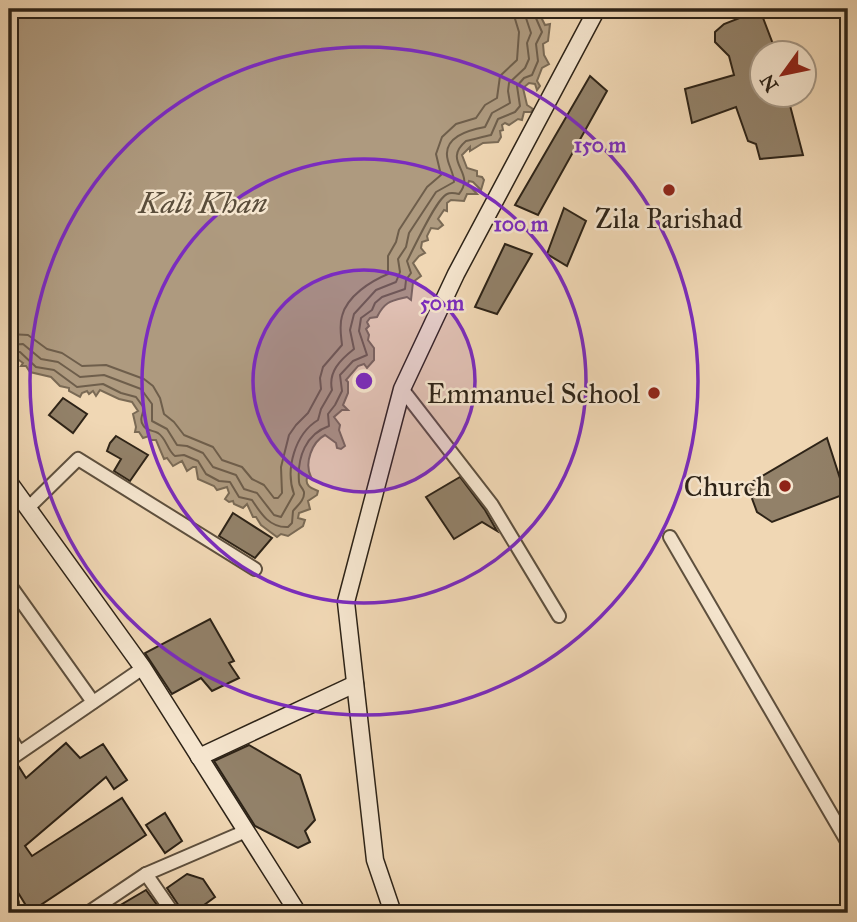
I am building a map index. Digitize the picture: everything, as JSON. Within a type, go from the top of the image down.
[{"type":"main road","points":[[393,913],[375,860],[346,603],[402,389],[456,274],[597,9]]},
{"type":"main road","points":[[9,482],[143,668],[298,913]]},
{"type":"main road","points":[[199,757],[355,684]]},
{"type":"street","points":[[402,389],[492,505],[559,616]]},
{"type":"street","points":[[28,508],[78,459],[255,569]]},
{"type":"street","points":[[670,537],[848,843]]},
{"type":"street","points":[[9,584],[93,702]]},
{"type":"street","points":[[9,736],[14,756],[143,668]]},
{"type":"street","points":[[88,913],[146,874],[246,831]]},
{"type":"street","points":[[146,874],[173,913]]},
{"type":"water","name":"Kali Khan","points":[[9,9],[537,9],[545,25],[550,24],[548,41],[543,44],[544,55],[549,64],[542,68],[537,81],[540,86],[537,90],[535,84],[529,83],[523,88],[527,105],[533,109],[531,112],[524,112],[522,120],[502,125],[503,130],[500,131],[498,142],[483,143],[470,151],[470,147],[462,155],[467,168],[477,171],[477,176],[484,180],[481,190],[469,181],[468,184],[477,194],[467,194],[464,201],[451,200],[447,203],[447,211],[444,210],[438,219],[443,225],[438,229],[431,228],[428,240],[422,242],[421,248],[425,253],[413,263],[421,276],[413,282],[411,300],[407,297],[389,302],[377,317],[370,318],[367,322],[368,340],[374,348],[374,360],[367,368],[364,364],[358,366],[346,380],[348,393],[343,405],[348,410],[342,410],[334,417],[340,425],[339,430],[345,446],[337,448],[336,443],[325,435],[316,443],[309,459],[311,477],[307,478],[307,483],[318,491],[317,495],[308,501],[310,509],[299,513],[298,518],[305,520],[303,526],[288,536],[281,534],[277,537],[261,525],[256,517],[253,517],[247,504],[243,508],[225,499],[229,493],[227,487],[217,490],[198,479],[196,467],[187,471],[182,461],[173,466],[167,458],[164,459],[156,440],[150,440],[149,436],[143,438],[139,432],[135,432],[133,414],[138,411],[132,402],[100,390],[96,396],[93,391],[89,394],[87,391],[80,397],[69,391],[69,388],[60,386],[51,377],[30,372],[26,366],[21,366],[23,363],[16,358],[11,363],[9,361]]},
{"type":"building","points":[[760,10],[771,38],[748,38],[748,108],[791,108],[803,155],[760,159],[756,144],[748,141],[736,107],[692,123],[685,89],[734,75],[729,56],[715,42],[715,32],[724,24]]},
{"type":"building","points":[[590,76],[607,91],[538,215],[515,205]]},
{"type":"building","points":[[564,208],[586,221],[567,266],[547,254]]},
{"type":"building","points":[[505,244],[532,254],[497,314],[475,307]]},
{"type":"building","points":[[63,398],[87,414],[73,433],[49,415]]},
{"type":"building","points":[[116,436],[148,455],[130,481],[114,471],[121,459],[107,451]]},
{"type":"building","points":[[827,438],[845,494],[772,522],[757,512],[747,485]]},
{"type":"building","points":[[460,477],[497,531],[482,522],[454,539],[426,497]]},
{"type":"building","points":[[233,513],[272,538],[255,558],[219,536]]},
{"type":"building","points":[[210,619],[234,661],[229,663],[239,678],[212,691],[201,678],[172,694],[145,653]]},
{"type":"building","points":[[66,743],[80,758],[103,744],[127,780],[114,789],[106,777],[25,846],[32,856],[122,798],[146,835],[30,912],[9,878],[9,774],[19,767],[26,778]]},
{"type":"building","points":[[249,745],[300,775],[315,820],[305,831],[310,842],[298,848],[255,826],[214,761]]},
{"type":"building","points":[[165,813],[182,841],[165,853],[146,825]]},
{"type":"building","points":[[187,874],[203,879],[215,897],[193,913],[179,906],[167,888]]},
{"type":"building","points":[[146,890],[163,913],[107,913]]},
{"type":"place","name":"Zila Parishad","points":[[669,190]]},
{"type":"place","name":"Emmanuel School","points":[[654,393]]},
{"type":"place","name":"Church","points":[[785,486]]}]
